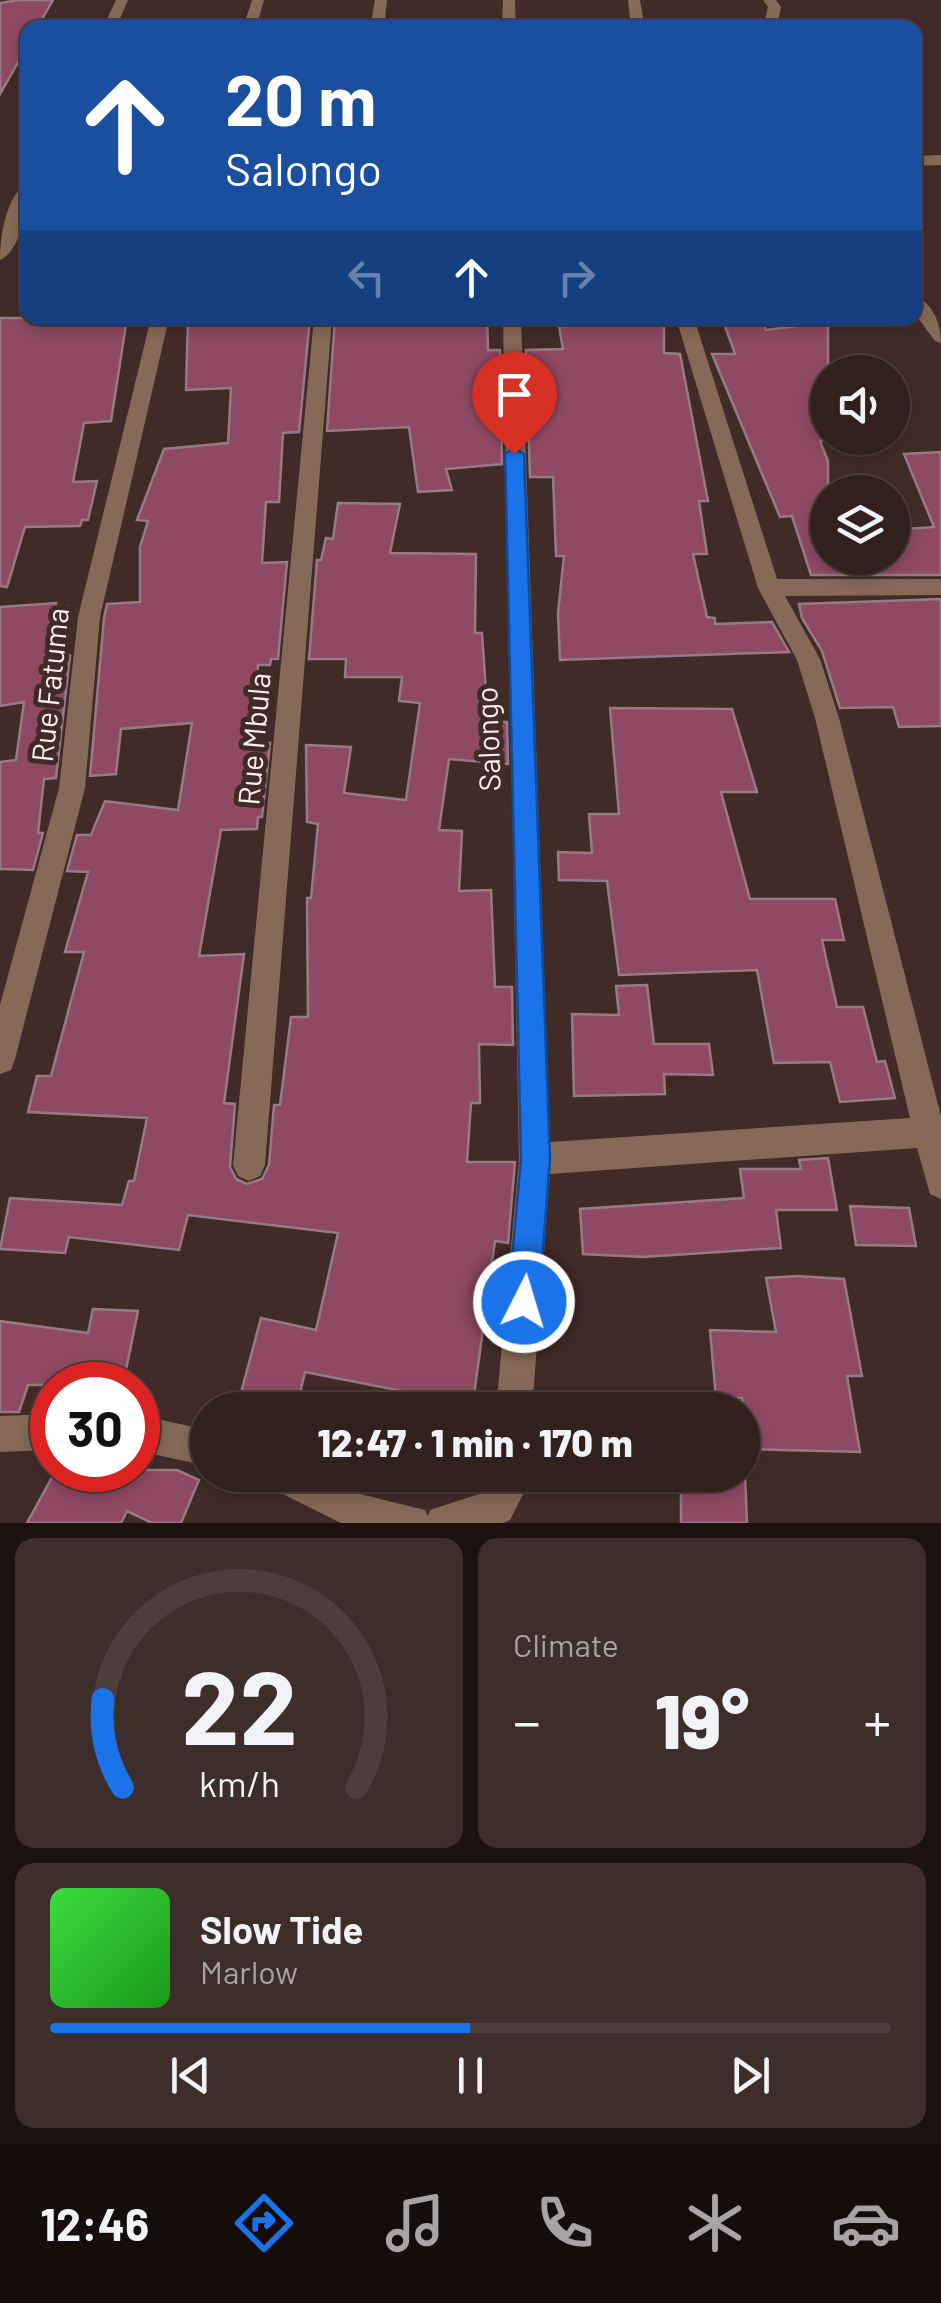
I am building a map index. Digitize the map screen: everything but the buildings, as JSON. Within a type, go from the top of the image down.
[{"type":"street","points":[[0,255],[20,206]]},
{"type":"street","points":[[922,311],[941,337]]},
{"type":"street","name":"Rue Fatuma","points":[[0,1059],[72,788],[89,617],[158,325]]},
{"type":"street","name":"Rue Mbula","points":[[249,1165],[322,325]]},
{"type":"street","name":"Salongo","points":[[512,325],[517,601],[536,1159],[516,1392]]},
{"type":"street","points":[[687,325],[770,588],[808,659],[827,718],[935,1131],[941,1183]]},
{"type":"street","points":[[770,588],[941,587]]},
{"type":"street","points":[[536,1159],[935,1131]]},
{"type":"street","points":[[0,1434],[30,1433]]},
{"type":"street","points":[[160,1438],[190,1444]]},
{"type":"street","points":[[318,1492],[360,1513],[412,1523]]},
{"type":"street","points":[[444,1523],[497,1507],[505,1492]]},
{"type":"route","points":[[514,454],[536,1159],[524,1302]]}]
